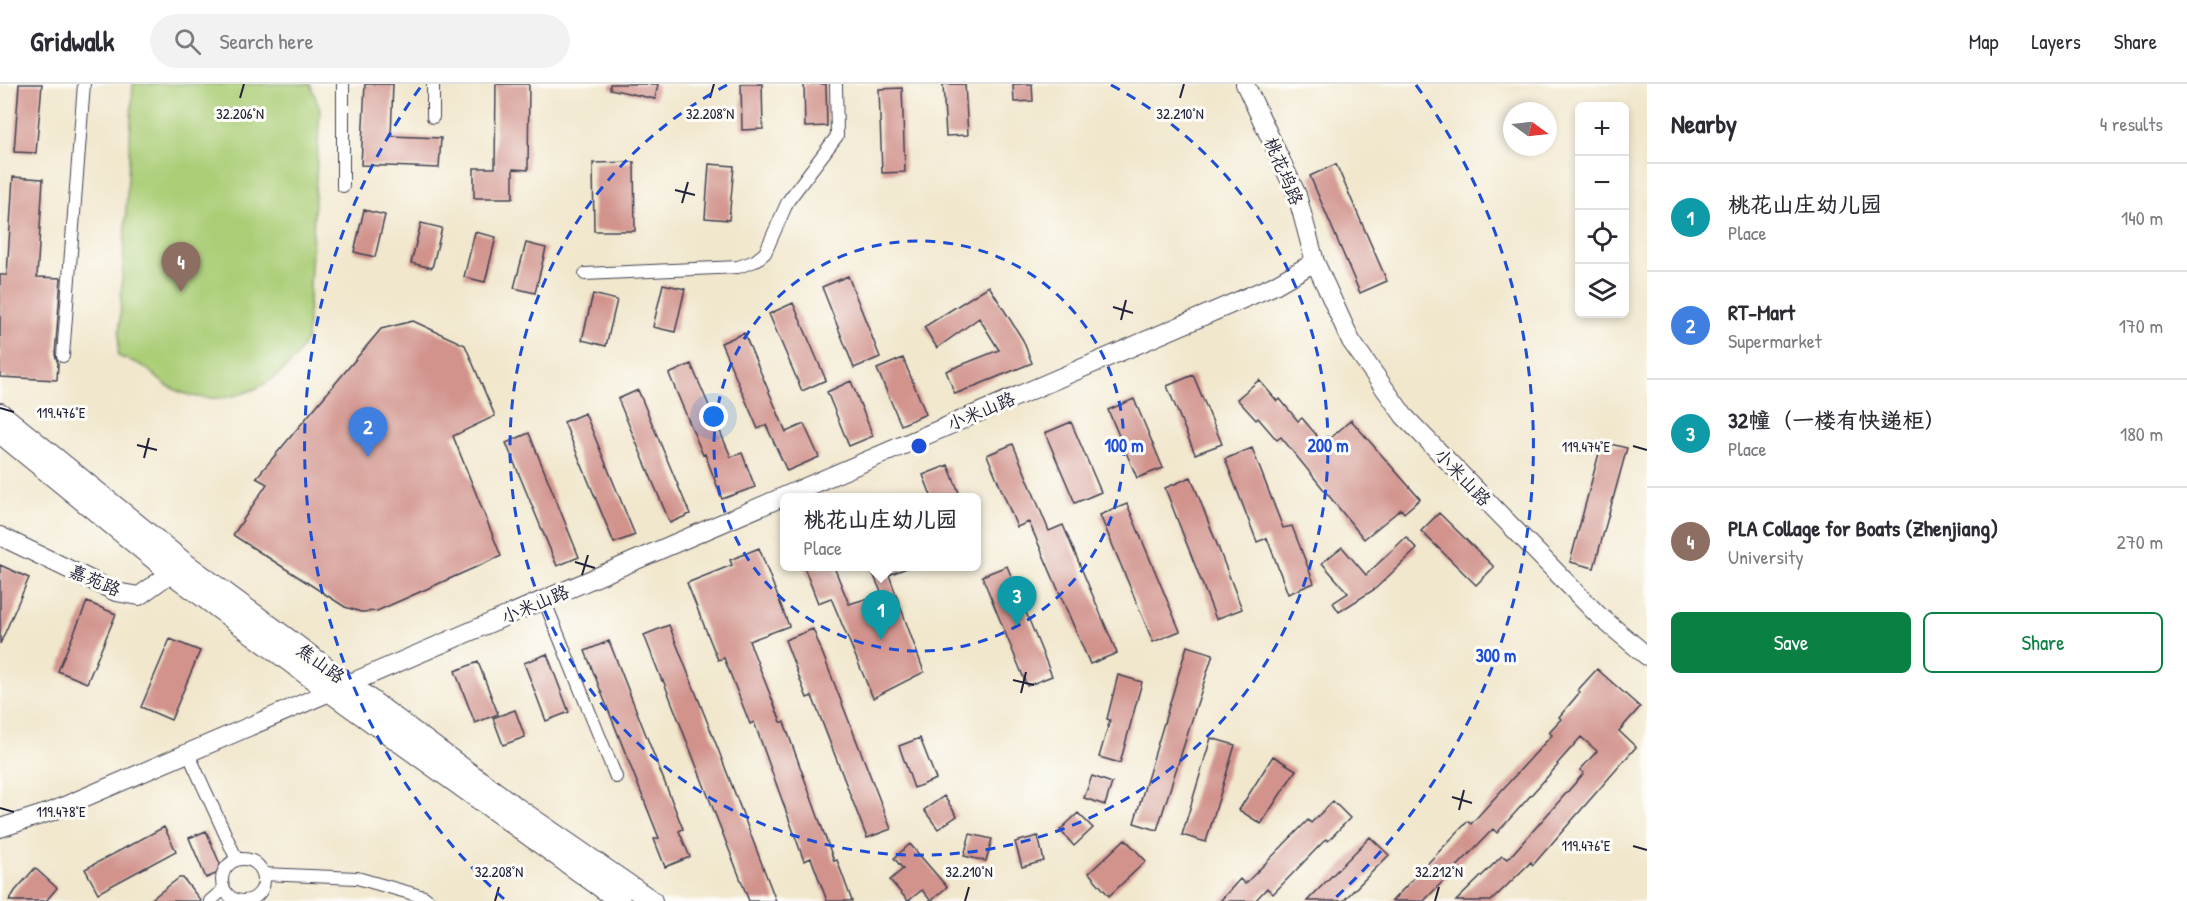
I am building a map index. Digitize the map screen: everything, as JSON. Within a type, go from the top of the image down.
[{"type":"main road","name":"焦山路","points":[[0,413],[178,568],[330,692],[620,901]]},
{"type":"main road","name":"焦山路","points":[[0,433],[178,568],[350,684],[514,806],[652,901]]},
{"type":"street","points":[[63,356],[84,84]]},
{"type":"street","points":[[343,84],[343,186]]},
{"type":"street","points":[[433,84],[433,117]]},
{"type":"street","points":[[585,274],[738,267],[755,261],[765,253],[788,201],[837,136],[836,84]]},
{"type":"street","name":"桃花坞路","points":[[1245,84],[1297,195],[1315,262]]},
{"type":"street","name":"小米山路","points":[[792,493],[1273,286],[1315,262],[1351,341],[1404,416],[1598,615],[1647,656]]},
{"type":"street","name":"小米山路","points":[[0,828],[53,811],[780,498]]},
{"type":"street","name":"嘉苑路","points":[[0,536],[116,592],[139,596],[178,568]]},
{"type":"street","points":[[544,600],[616,777]]},
{"type":"street","points":[[188,753],[237,860]]},
{"type":"street","points":[[237,860],[250,860],[263,874],[262,887],[253,898],[240,900],[228,894],[224,889],[222,882],[225,868],[237,860]]},
{"type":"street","points":[[263,874],[357,878],[424,897],[429,901]]},
{"type":"street","points":[[210,901],[224,889]]},
{"type":"green space","points":[[133,84],[310,84],[320,109],[307,338],[297,356],[283,371],[269,381],[237,395],[203,398],[186,394],[166,385],[141,365],[118,356]]},
{"type":"building","points":[[19,84],[42,84],[36,153],[14,152]]},
{"type":"building","points":[[365,84],[393,84],[391,136],[441,138],[439,168],[361,165]]},
{"type":"building","points":[[496,84],[529,84],[528,170],[513,169],[513,198],[474,198],[474,168],[495,168]]},
{"type":"building","points":[[610,84],[658,84],[655,99],[610,89]]},
{"type":"building","points":[[741,84],[762,84],[763,129],[742,130]]},
{"type":"building","points":[[804,84],[826,84],[827,126],[805,127]]},
{"type":"building","points":[[943,84],[965,84],[968,135],[946,136]]},
{"type":"building","points":[[1013,84],[1032,84],[1033,101],[1014,102]]},
{"type":"building","points":[[902,88],[905,172],[882,173],[879,89]]},
{"type":"building","points":[[634,162],[635,231],[594,231],[593,163]]},
{"type":"building","points":[[709,164],[734,166],[729,220],[705,218]]},
{"type":"building","points":[[1336,164],[1387,281],[1360,293],[1310,176]]},
{"type":"building","points":[[13,177],[43,179],[37,277],[61,278],[55,355],[58,363],[57,380],[0,377],[0,275],[7,275]]},
{"type":"building","points":[[364,210],[385,215],[375,257],[354,252]]},
{"type":"building","points":[[421,223],[442,228],[432,268],[411,263]]},
{"type":"building","points":[[475,232],[496,237],[485,282],[464,277]]},
{"type":"building","points":[[526,243],[546,248],[535,293],[514,288]]},
{"type":"building","points":[[848,276],[880,357],[854,368],[822,287]]},
{"type":"building","points":[[663,284],[685,289],[675,332],[653,327]]},
{"type":"building","points":[[989,286],[1023,340],[1032,363],[955,394],[946,371],[999,350],[979,318],[937,348],[924,327]]},
{"type":"building","points":[[593,294],[617,300],[606,346],[582,340]]},
{"type":"building","points":[[793,303],[826,380],[802,391],[769,314]]},
{"type":"building","points":[[413,321],[465,345],[495,416],[453,436],[501,556],[377,611],[361,612],[345,607],[233,535],[267,484],[256,478],[381,329]]},
{"type":"building","points":[[744,333],[786,432],[804,424],[819,457],[787,471],[766,425],[758,429],[721,343]]},
{"type":"building","points":[[903,358],[926,414],[901,425],[877,369]]},
{"type":"building","points":[[691,364],[731,457],[742,453],[755,487],[722,499],[705,454],[703,455],[669,374]]},
{"type":"building","points":[[1193,375],[1222,444],[1195,454],[1167,386]]},
{"type":"building","points":[[1259,380],[1277,401],[1280,399],[1298,421],[1302,418],[1324,444],[1351,420],[1420,499],[1404,513],[1401,509],[1364,539],[1281,437],[1277,440],[1237,399]]},
{"type":"building","points":[[851,381],[873,436],[849,446],[827,392]]},
{"type":"building","points":[[638,390],[690,514],[670,523],[618,399]]},
{"type":"building","points":[[1134,399],[1163,468],[1137,478],[1108,410]]},
{"type":"building","points":[[585,413],[635,535],[614,543],[564,422]]},
{"type":"building","points":[[1071,422],[1101,492],[1075,503],[1045,433]]},
{"type":"building","points":[[529,433],[579,557],[557,566],[506,443]]},
{"type":"building","points":[[1602,442],[1627,448],[1594,568],[1570,562]]},
{"type":"building","points":[[1013,444],[1049,531],[1063,525],[1117,653],[1090,664],[1029,522],[1017,527],[987,455]]},
{"type":"building","points":[[1252,448],[1283,528],[1292,526],[1314,583],[1288,594],[1267,538],[1257,542],[1225,459]]},
{"type":"building","points":[[948,465],[959,493],[930,493],[923,475]]},
{"type":"building","points":[[1191,477],[1242,609],[1216,619],[1165,488]]},
{"type":"building","points":[[1127,504],[1180,631],[1153,642],[1100,515]]},
{"type":"building","points":[[1439,513],[1494,567],[1476,585],[1421,531]]},
{"type":"building","points":[[1406,537],[1417,549],[1375,589],[1339,612],[1333,603],[1348,593],[1322,563],[1342,547],[1366,575]]},
{"type":"building","points":[[759,548],[789,626],[749,641],[781,722],[784,722],[834,861],[837,860],[852,901],[827,901],[811,858],[804,861],[754,722],[750,724],[724,658],[718,660],[687,583],[732,565],[730,560]]},
{"type":"building","points":[[0,565],[29,578],[0,644]]},
{"type":"building","points":[[1007,566],[1052,676],[1027,686],[982,576]]},
{"type":"building","points":[[806,571],[836,571],[849,604],[882,594],[872,571],[899,571],[889,575],[924,672],[873,698],[831,598],[818,603]]},
{"type":"building","points":[[87,602],[116,614],[87,683],[58,671]]},
{"type":"building","points":[[669,625],[776,901],[749,901],[644,635]]},
{"type":"building","points":[[813,629],[891,829],[867,838],[812,696],[807,698],[785,640]]},
{"type":"building","points":[[170,639],[200,651],[171,720],[141,707]]},
{"type":"building","points":[[609,641],[683,829],[679,831],[690,857],[665,867],[654,839],[659,838],[585,651]]},
{"type":"building","points":[[1187,646],[1213,654],[1157,830],[1134,823]]},
{"type":"building","points":[[547,654],[569,712],[546,721],[524,663]]},
{"type":"building","points":[[478,662],[498,714],[475,723],[455,671]]},
{"type":"building","points":[[1597,669],[1640,707],[1619,731],[1636,747],[1533,865],[1531,862],[1491,901],[1456,901],[1502,856],[1508,859],[1584,773],[1580,770],[1597,751],[1581,737],[1497,833],[1493,829],[1424,901],[1392,901],[1468,821],[1471,824],[1552,735],[1549,732],[1561,719],[1559,717],[1580,692],[1578,690]]},
{"type":"building","points":[[1118,675],[1142,682],[1120,763],[1099,757],[1110,720],[1107,719]]},
{"type":"building","points":[[515,710],[525,737],[503,745],[493,718]]},
{"type":"building","points":[[920,738],[936,779],[914,788],[899,746]]},
{"type":"building","points":[[1211,738],[1235,745],[1206,842],[1182,835]]},
{"type":"building","points":[[1273,756],[1296,770],[1261,824],[1239,810]]},
{"type":"building","points":[[1092,776],[1112,783],[1105,805],[1084,798]]},
{"type":"building","points":[[944,796],[957,816],[938,829],[924,810]]},
{"type":"building","points":[[1333,801],[1350,818],[1328,841],[1326,839],[1273,894],[1267,888],[1255,901],[1220,901],[1240,879],[1245,884],[1308,820],[1311,823]]},
{"type":"building","points":[[1078,813],[1093,828],[1074,846],[1060,830]]},
{"type":"building","points":[[164,827],[176,851],[98,893],[85,869]]},
{"type":"building","points":[[206,831],[223,871],[206,878],[189,838]]},
{"type":"building","points":[[970,834],[992,839],[986,861],[964,856]]},
{"type":"building","points":[[1038,836],[1044,861],[1022,867],[1015,842]]},
{"type":"building","points":[[1370,837],[1389,855],[1343,901],[1307,901]]},
{"type":"building","points":[[1125,839],[1146,861],[1109,896],[1089,873]]},
{"type":"building","points":[[910,844],[947,887],[931,901],[922,890],[908,901],[890,880],[903,869],[894,858]]},
{"type":"building","points":[[35,868],[57,888],[46,901],[9,901],[15,891]]},
{"type":"building","points":[[179,878],[183,878],[201,901],[149,901]]},
{"type":"place","name":"PLA Collage for Boats (Zhenjiang)","points":[[181,292]]},
{"type":"place","name":"RT-Mart","points":[[368,457]]},
{"type":"place","name":"32幢（一楼有快递柜）","points":[[1017,626]]},
{"type":"place","name":"桃花山庄幼儿园","points":[[881,640]]}]
